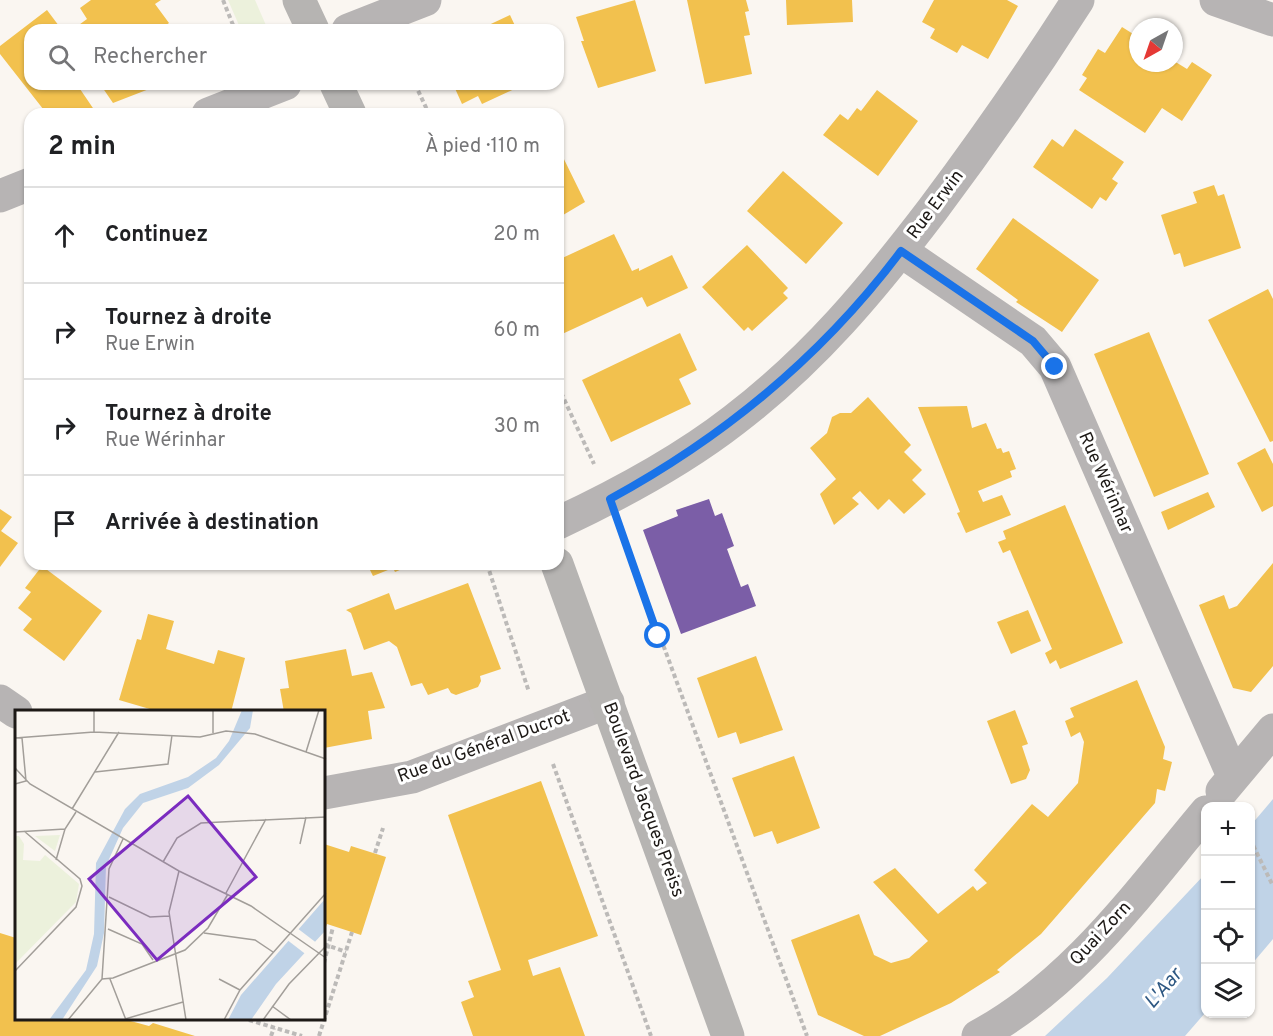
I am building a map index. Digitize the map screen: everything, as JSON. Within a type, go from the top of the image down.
[{"type":"main road","points":[[299,0],[310,24]]},
{"type":"main road","points":[[339,90],[347,108]]},
{"type":"main road","name":"Boulevard Jacques Preiss","points":[[559,570],[728,1036]]},
{"type":"street","points":[[363,24],[425,0]]},
{"type":"street","name":"Rue Erwin","points":[[564,520],[610,499],[684,455],[734,421],[778,384],[846,318],[901,251],[984,141],[1078,0]]},
{"type":"street","points":[[1216,0],[1273,20]]},
{"type":"street","points":[[223,108],[270,90]]},
{"type":"street","points":[[0,196],[24,186]]},
{"type":"street","name":"Rue Wérinhar","points":[[901,251],[1033,341],[1055,367],[1233,776]]},
{"type":"street","points":[[0,701],[15,711]]},
{"type":"street","name":"Rue du Général Ducrot","points":[[326,793],[412,777],[608,702]]},
{"type":"street","points":[[1214,802],[1273,730]]},
{"type":"street","name":"Quai Zorn","points":[[978,1036],[1018,1011],[1080,959],[1113,924],[1201,818]]},
{"type":"path","points":[[223,0],[233,24]]},
{"type":"path","points":[[418,90],[426,108]]},
{"type":"path","points":[[564,399],[610,499],[662,648],[807,1036]]},
{"type":"path","points":[[489,570],[540,728],[651,1036]]},
{"type":"path","points":[[375,853],[383,828]]},
{"type":"path","points":[[1255,848],[1273,886]]},
{"type":"path","points":[[326,955],[333,927]]},
{"type":"path","points":[[326,1014],[352,933]]},
{"type":"path","points":[[326,945],[346,952]]},
{"type":"path","points":[[252,1021],[302,1036]]},
{"type":"path","points":[[319,1036],[324,1021]]},
{"type":"path","points":[[271,1036],[274,1028]]},
{"type":"green space","points":[[228,0],[255,0],[265,24],[238,24]]},
{"type":"water","points":[[1273,799],[1273,939],[1255,960],[1255,856],[1255,820]]},
{"type":"water","name":"L'Aar","points":[[1201,878],[1201,1018],[1185,1036],[1045,1036],[1107,978]]},
{"type":"building: Logements","points":[[91,0],[161,0],[155,4],[169,23],[80,24],[87,19],[80,8]]},
{"type":"building: Logements","points":[[635,0],[656,71],[598,88],[581,41],[584,41],[576,17]]},
{"type":"building: Logements","points":[[687,0],[746,0],[749,11],[745,12],[750,35],[744,36],[752,74],[705,84]]},
{"type":"building: Logements","points":[[786,0],[852,0],[853,22],[787,25]]},
{"type":"building: Logements","points":[[934,0],[1007,0],[1018,6],[988,59],[962,45],[957,53],[930,38],[935,29],[922,22]]},
{"type":"building: Logements","points":[[47,10],[58,24],[29,24]]},
{"type":"building: Logements","points":[[510,15],[514,24],[491,24]]},
{"type":"building: Logements","points":[[1122,27],[1129,31],[1129,72],[1183,72],[1183,67],[1187,69],[1192,62],[1212,75],[1182,121],[1162,108],[1145,133],[1079,90],[1087,78],[1082,75],[1098,49],[1105,53]]},
{"type":"building: Logements","points":[[24,28],[24,85],[0,54],[0,46]]},
{"type":"building: Logements","points":[[28,90],[81,90],[93,108],[42,108]]},
{"type":"building: Logements","points":[[104,90],[147,90],[113,103]]},
{"type":"building: Logements","points":[[456,90],[512,90],[482,104],[478,96],[462,104]]},
{"type":"building: Logements","points":[[877,90],[918,121],[878,176],[823,135],[840,114],[848,120],[857,108],[861,111]]},
{"type":"building: Logements","points":[[1075,129],[1124,162],[1112,179],[1118,183],[1106,201],[1100,197],[1092,209],[1033,167],[1052,139],[1063,147]]},
{"type":"building: Logements","points":[[564,159],[585,202],[564,214]]},
{"type":"building: Logements","points":[[783,171],[843,223],[806,264],[747,211]]},
{"type":"building: Logements","points":[[1214,185],[1218,196],[1224,194],[1241,248],[1184,267],[1180,253],[1174,255],[1161,215],[1197,203],[1193,192]]},
{"type":"building: Logements","points":[[1013,218],[1099,280],[1062,332],[1016,302],[1018,300],[976,269]]},
{"type":"building: Logements","points":[[614,234],[632,271],[639,268],[639,271],[672,255],[688,288],[647,307],[642,297],[564,333],[564,257]]},
{"type":"building: Logements","points":[[747,245],[788,288],[783,293],[788,298],[752,331],[748,327],[744,331],[702,287]]},
{"type":"building: Logements","points":[[1268,289],[1273,299],[1273,441],[1270,442],[1208,320]]},
{"type":"building: Logements","points":[[1149,332],[1209,474],[1154,497],[1094,354]]},
{"type":"building: Logements","points":[[680,333],[697,370],[679,379],[691,404],[611,442],[582,380]]},
{"type":"building: Logements","points":[[868,397],[911,445],[904,452],[922,470],[912,480],[926,494],[904,514],[889,499],[878,510],[860,491],[852,498],[859,504],[834,525],[820,494],[836,479],[810,448],[827,433],[832,417],[840,413],[851,413]]},
{"type":"building: Logements","points":[[967,406],[972,428],[986,423],[997,449],[1001,448],[1003,453],[1009,451],[1016,469],[1010,471],[1012,477],[978,491],[983,502],[1002,495],[1011,515],[966,533],[957,513],[960,512],[918,407]]},
{"type":"building: Logements","points":[[1265,448],[1273,464],[1273,506],[1262,512],[1237,463]]},
{"type":"building: Logements","points":[[1208,492],[1215,507],[1168,530],[1161,512]]},
{"type":"building: Logements","points":[[1065,505],[1123,643],[1060,669],[1056,660],[1050,664],[1045,653],[1052,649],[1010,550],[1003,553],[998,542],[1006,539],[1003,531]]},
{"type":"building: Logements","points":[[0,509],[12,517],[1,531],[18,543],[0,567]]},
{"type":"building: Logements","points":[[1273,563],[1273,666],[1251,692],[1233,688],[1199,605],[1224,595],[1229,609],[1237,606]]},
{"type":"building: Logements","points":[[39,570],[47,570],[102,611],[64,661],[23,630],[32,619],[18,608],[31,592],[25,588]]},
{"type":"building: Logements","points":[[370,570],[388,570],[373,576]]},
{"type":"building: Logements","points":[[468,583],[501,669],[480,676],[481,681],[478,687],[456,695],[448,688],[428,695],[422,683],[411,686],[397,647],[389,641],[364,650],[351,613],[346,610],[389,593],[395,610]]},
{"type":"building: Logements","points":[[1028,610],[1041,641],[1011,654],[997,622]]},
{"type":"building: Logements","points":[[148,614],[174,621],[166,649],[214,664],[218,650],[245,658],[232,710],[153,710],[119,700],[137,639],[141,640]]},
{"type":"building: Logements","points":[[346,649],[352,676],[372,672],[385,708],[368,711],[372,739],[326,748],[326,710],[284,710],[280,689],[289,688],[285,661]]},
{"type":"building: Logements","points":[[756,656],[783,730],[740,744],[736,732],[718,738],[697,678]]},
{"type":"building: Logements","points":[[1137,680],[1165,747],[1163,759],[1172,762],[1165,791],[1157,789],[1155,803],[1041,934],[997,970],[1000,972],[951,1003],[880,1036],[864,1036],[818,1015],[791,940],[859,914],[874,955],[891,963],[909,958],[928,941],[873,882],[895,868],[938,914],[973,886],[977,891],[987,883],[974,870],[1032,804],[1048,817],[1078,783],[1084,742],[1080,732],[1071,737],[1065,721],[1074,717],[1070,708]]},
{"type":"building: Logements","points":[[1015,710],[1028,744],[1022,746],[1030,770],[1026,779],[1011,784],[987,721]]},
{"type":"building: Logements","points":[[794,756],[820,828],[777,844],[772,831],[754,837],[732,778]]},
{"type":"building: Logements","points":[[541,781],[598,936],[528,960],[533,976],[560,967],[585,1036],[473,1036],[461,1002],[474,997],[468,981],[501,970],[448,815]]},
{"type":"building: Logements","points":[[326,845],[349,852],[351,846],[386,857],[361,935],[327,924],[326,927]]},
{"type":"building: Logements","points":[[0,933],[15,938],[15,1021],[131,1021],[149,1026],[153,1023],[195,1036],[0,1036]]},
{"type":"building: Bureaux","points":[[709,499],[715,516],[722,513],[734,546],[727,549],[741,587],[748,584],[756,606],[681,634],[643,530],[678,516],[676,510]]},
{"type":"route","points":[[658,636],[610,499],[650,477],[734,421],[778,384],[846,318],[876,285],[901,251],[1033,341],[1055,367]]}]
